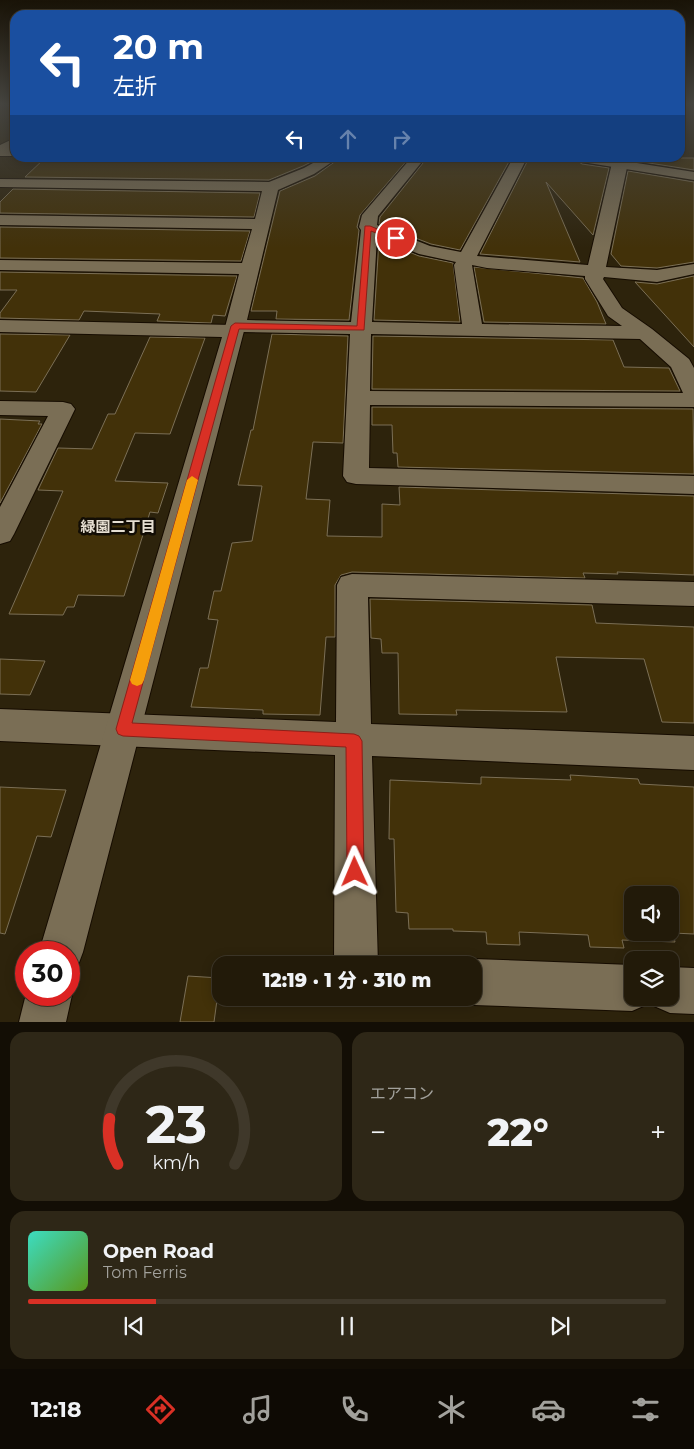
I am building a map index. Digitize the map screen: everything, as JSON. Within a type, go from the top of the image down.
[{"type":"street","points":[[0,183],[271,187],[309,171],[324,162]]},
{"type":"street","points":[[415,162],[370,215],[367,227],[361,328],[356,476],[694,485]]},
{"type":"street","points":[[473,330],[463,265],[518,162]]},
{"type":"street","points":[[620,162],[594,279],[615,312],[645,333],[681,364],[694,393]]},
{"type":"street","points":[[629,162],[694,176]]},
{"type":"street","points":[[64,941],[234,328],[271,187]]},
{"type":"street","points":[[0,220],[262,224]]},
{"type":"street","points":[[367,227],[425,250],[487,263],[657,276],[694,269]]},
{"type":"street","points":[[0,265],[250,269]]},
{"type":"street","points":[[0,326],[361,328],[645,333]]},
{"type":"street","points":[[358,398],[694,400]]},
{"type":"street","points":[[0,408],[63,409],[7,508],[0,534]]},
{"type":"street","points":[[356,956],[352,585],[694,594]]},
{"type":"street","points":[[0,725],[123,729],[354,741],[694,753]]},
{"type":"street","points":[[482,982],[624,988]]},
{"type":"street","points":[[679,990],[694,991]]},
{"type":"street","points":[[42,1022],[46,1006]]},
{"type":"building","points":[[685,158],[694,158],[694,170],[643,162],[685,162]]},
{"type":"building","points":[[41,162],[311,162],[269,180],[25,177]]},
{"type":"building","points":[[334,162],[406,162],[360,215],[357,227],[359,230],[349,320],[276,319],[277,311],[251,311],[280,191],[315,176]]},
{"type":"building","points":[[424,162],[509,162],[460,250],[431,244],[379,224],[380,217]]},
{"type":"building","points":[[527,162],[579,162],[609,168],[593,235],[546,182],[580,262],[480,254]]},
{"type":"building","points":[[628,171],[694,182],[694,262],[657,268],[621,266],[611,254]]},
{"type":"building","points":[[13,189],[260,193],[254,217],[0,213],[0,202]]},
{"type":"building","points":[[0,227],[250,231],[241,261],[0,258]]},
{"type":"building","points":[[379,240],[419,256],[453,263],[460,322],[374,320]]},
{"type":"building","points":[[474,267],[583,278],[597,302],[606,324],[484,322]]},
{"type":"building","points":[[0,272],[237,276],[225,316],[213,315],[211,323],[157,321],[160,314],[84,311],[79,320],[0,318],[0,313],[17,290],[0,290]]},
{"type":"building","points":[[694,276],[694,347],[635,282],[657,284]]},
{"type":"building","points":[[0,334],[70,335],[36,392],[0,391]]},
{"type":"building","points":[[272,334],[348,336],[343,443],[313,442],[306,499],[330,500],[327,536],[382,537],[382,504],[400,505],[399,487],[694,496],[694,575],[617,572],[618,574],[583,573],[585,578],[352,572],[341,575],[335,585],[335,637],[326,637],[320,715],[263,714],[263,710],[191,707],[200,668],[208,668],[218,620],[208,619],[214,591],[221,591],[232,543],[252,541],[262,486],[238,485],[251,430],[253,430]]},
{"type":"building","points":[[373,336],[613,340],[624,367],[669,368],[680,391],[372,389]]},
{"type":"building","points":[[150,337],[205,338],[170,434],[135,433],[115,481],[168,483],[158,513],[150,512],[124,596],[78,595],[74,607],[67,607],[63,615],[9,614],[63,491],[38,490],[58,448],[92,449],[108,414],[115,414]]},
{"type":"building","points":[[372,407],[693,409],[694,474],[398,467],[397,453],[393,453],[392,425],[372,425]]},
{"type":"building","points":[[0,419],[40,421],[38,424],[42,424],[0,503]]},
{"type":"building","points":[[370,599],[592,605],[596,623],[694,627],[694,723],[662,722],[644,659],[556,657],[567,712],[456,710],[457,715],[399,714],[398,653],[382,653],[381,639],[371,638]]},
{"type":"building","points":[[0,659],[45,661],[30,695],[0,694]]},
{"type":"building","points":[[570,775],[638,779],[640,784],[694,787],[694,934],[679,933],[679,886],[624,886],[624,940],[622,940],[624,948],[590,947],[588,935],[519,932],[520,945],[487,944],[486,932],[453,931],[453,929],[409,929],[408,913],[396,912],[394,839],[389,839],[390,780],[481,784],[481,777],[571,780]]},
{"type":"building","points":[[0,787],[66,790],[51,837],[37,836],[5,934],[0,933]]},
{"type":"building","points":[[188,976],[212,978],[212,1006],[216,1006],[214,1022],[180,1022]]},
{"type":"slow traffic","points":[[137,680],[192,480]]},
{"type":"district","name":"緑園二丁目","points":[[118,526]]},
{"type":"route","points":[[355,872],[354,741],[123,729],[235,326],[361,328],[367,227],[396,238]]}]
